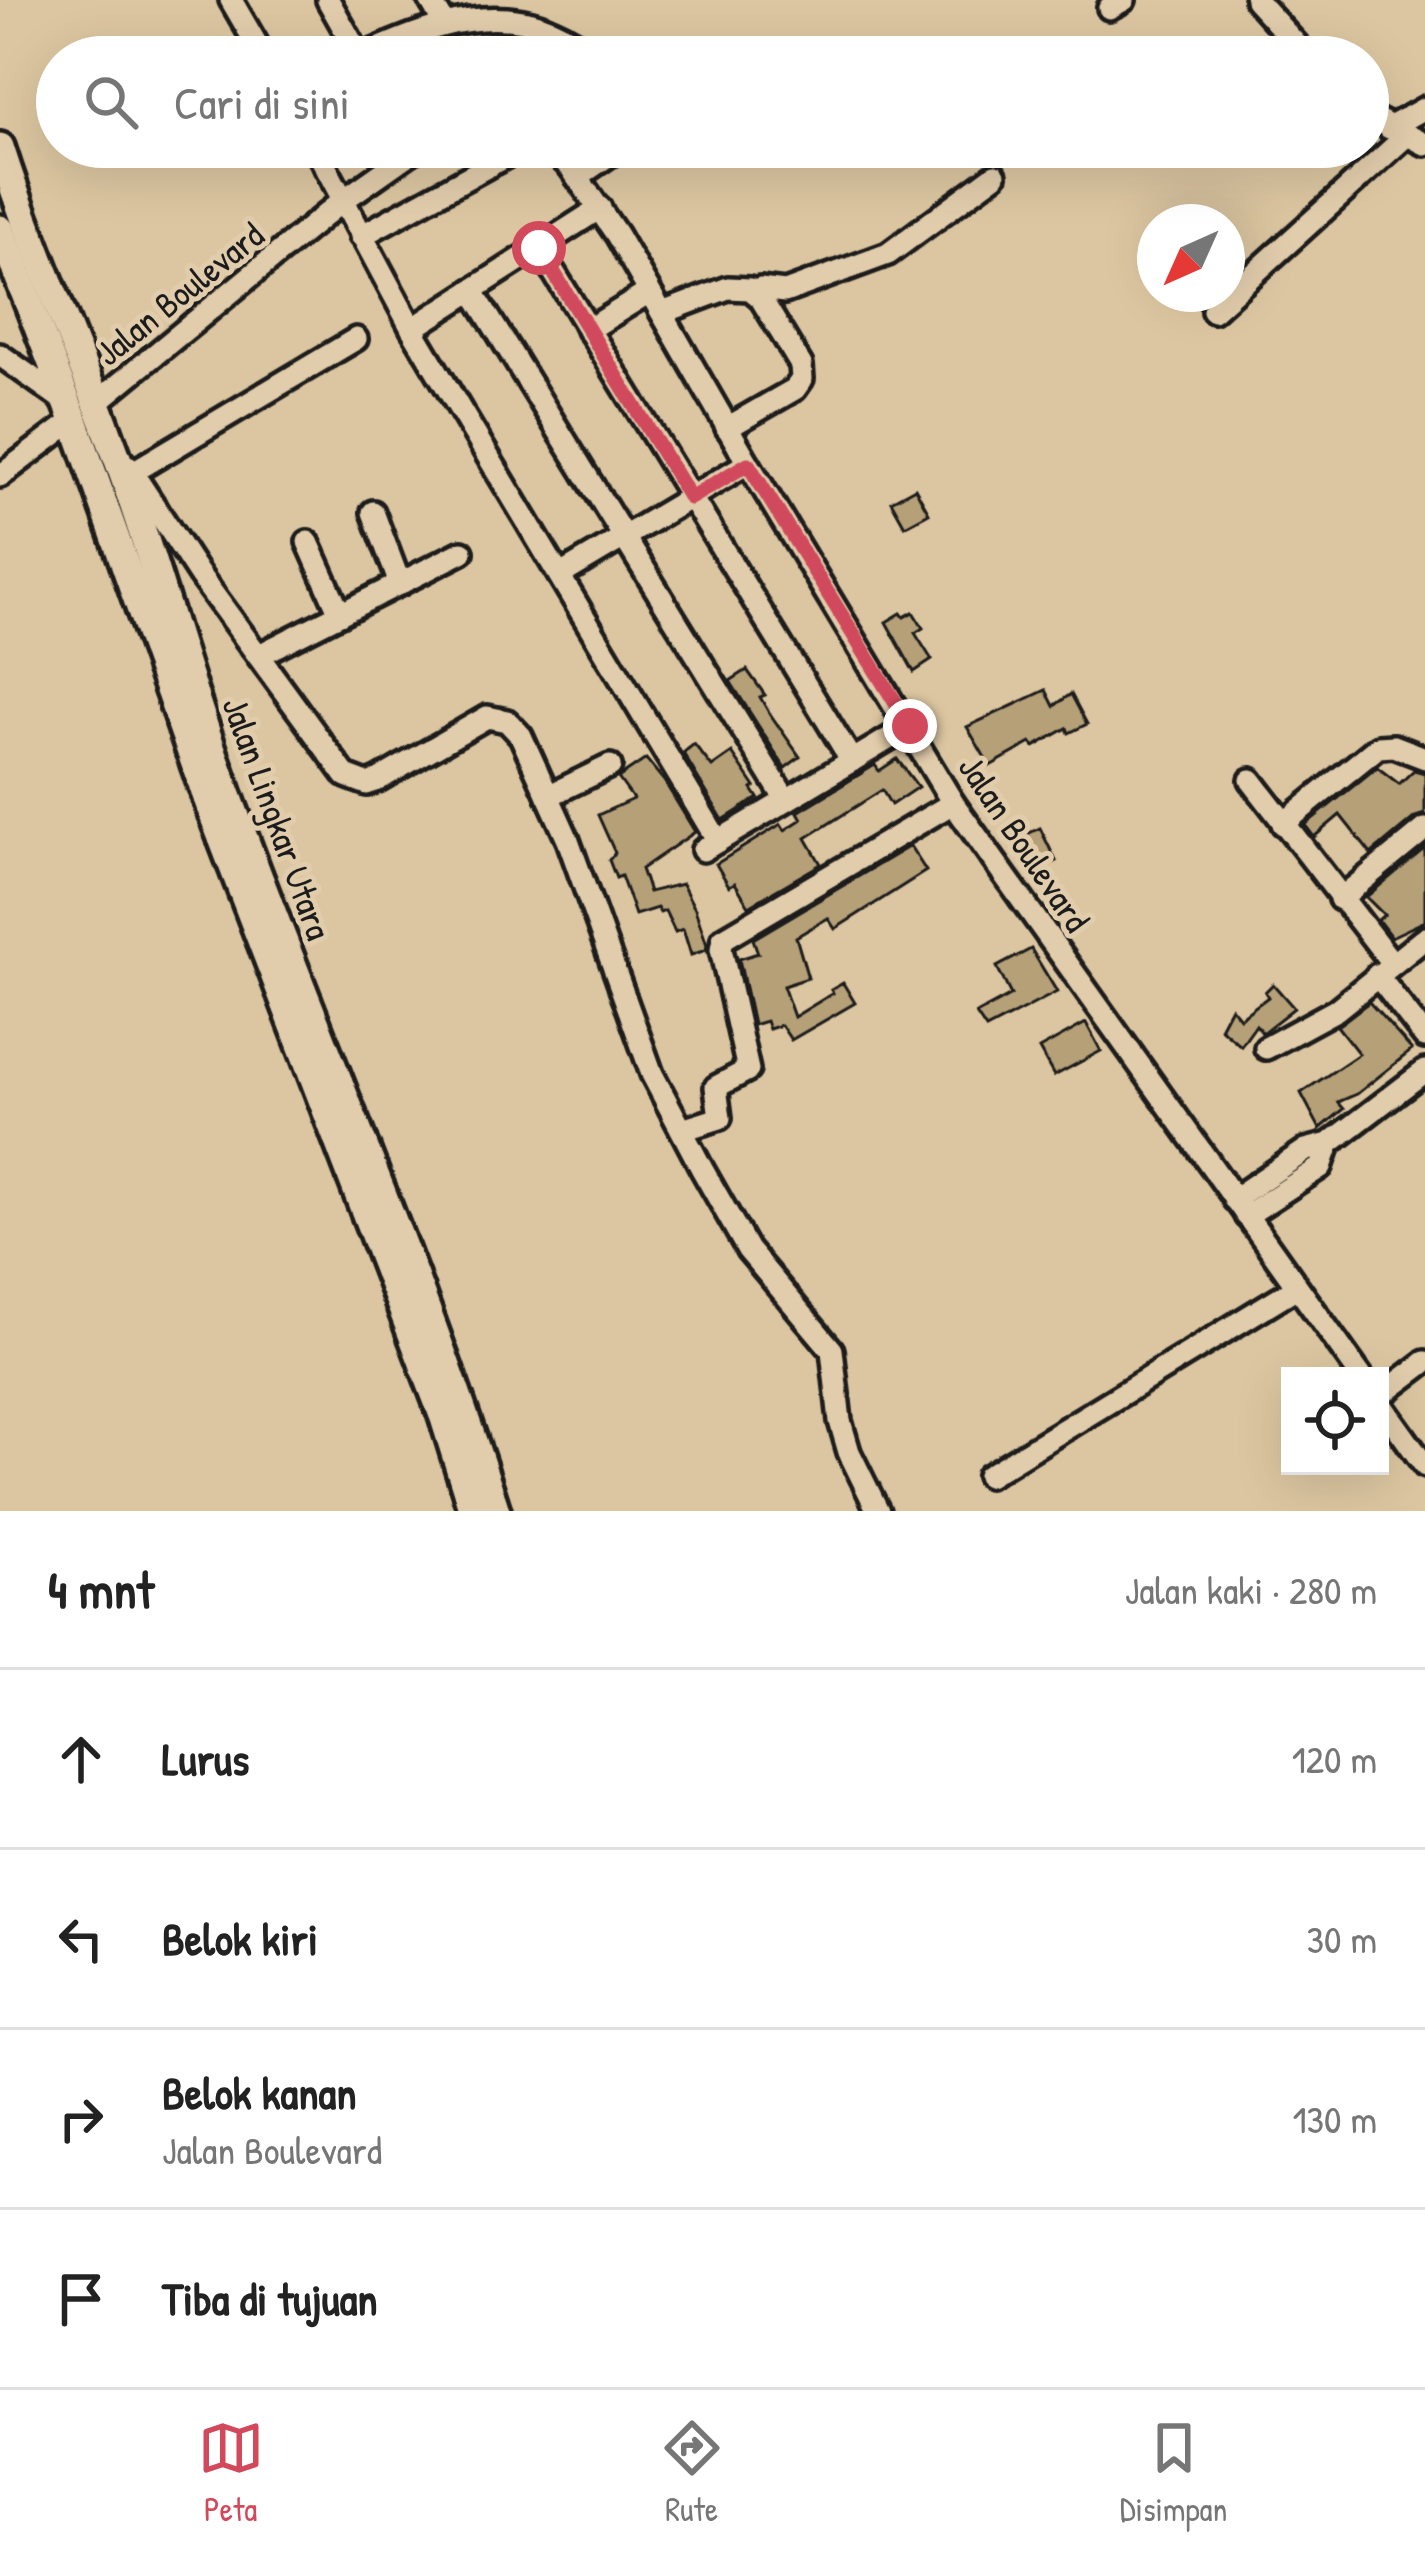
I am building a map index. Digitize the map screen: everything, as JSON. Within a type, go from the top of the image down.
[{"type":"main road","name":"Jalan Lingkar Utara","points":[[0,147],[28,265],[79,408],[413,1273],[496,1511]]},
{"type":"main road","name":"Jalan Lingkar Utara","points":[[0,229],[28,265]]},
{"type":"main road","name":"Jalan Lingkar Utara","points":[[79,408],[112,444],[212,812],[419,1351],[473,1511]]},
{"type":"street","points":[[231,0],[252,36]]},
{"type":"street","points":[[328,0],[348,36]]},
{"type":"street","points":[[430,0],[444,23]]},
{"type":"street","points":[[521,0],[534,23]]},
{"type":"street","points":[[1256,0],[1281,36]]},
{"type":"street","points":[[412,36],[444,23],[499,19],[534,23],[559,36]]},
{"type":"street","points":[[1406,136],[1425,108]]},
{"type":"street","points":[[326,168],[412,329],[562,574],[711,846],[910,726]]},
{"type":"street","name":"Jalan Boulevard","points":[[0,476],[79,408],[390,168]]},
{"type":"street","points":[[361,236],[485,168]]},
{"type":"street","name":"Jalan Boulevard","points":[[569,168],[599,208],[953,802],[1354,1367]]},
{"type":"street","points":[[577,177],[590,168]]},
{"type":"street","points":[[1245,283],[1371,168]]},
{"type":"street","points":[[662,313],[728,288],[785,292],[889,254],[995,175]]},
{"type":"street","points":[[412,329],[599,208]]},
{"type":"street","points":[[539,248],[852,761]]},
{"type":"street","points":[[472,290],[786,800]]},
{"type":"street","points":[[588,330],[649,292]]},
{"type":"street","points":[[728,428],[795,389],[802,379],[801,365],[755,292]]},
{"type":"street","points":[[133,472],[356,339]]},
{"type":"street","points":[[0,355],[79,408]]},
{"type":"street","points":[[112,444],[200,576],[346,776],[355,782],[378,780],[488,717],[500,717],[521,736],[652,1074],[748,1250],[832,1350],[840,1421],[849,1452],[878,1511]]},
{"type":"street","points":[[562,574],[748,464]]},
{"type":"street","points":[[373,512],[400,584]]},
{"type":"street","points":[[308,542],[340,614]]},
{"type":"street","points":[[259,655],[462,553]]},
{"type":"street","points":[[1283,824],[1378,747],[1394,746],[1425,758]]},
{"type":"street","points":[[548,796],[610,766]]},
{"type":"street","points":[[1252,780],[1340,899],[1425,1037]]},
{"type":"street","points":[[682,1130],[720,1118],[716,1087],[748,1070],[722,939],[953,802]]},
{"type":"street","points":[[1340,899],[1425,829]]},
{"type":"street","points":[[1266,1048],[1336,1010],[1425,938]]},
{"type":"street","points":[[1240,1208],[1306,1150],[1329,1144],[1425,1071]]},
{"type":"street","points":[[988,1476],[1298,1287]]},
{"type":"street","points":[[1389,1393],[1425,1363]]},
{"type":"street","points":[[1389,1413],[1425,1466]]},
{"type":"building","points":[[915,488],[929,513],[905,526],[891,501]]},
{"type":"building","points":[[913,612],[923,628],[915,633],[932,660],[914,672],[886,622]]},
{"type":"building","points":[[747,670],[800,757],[785,768],[730,681]]},
{"type":"building","points":[[1046,690],[1054,706],[1071,694],[1087,724],[1069,733],[1067,728],[1034,747],[1031,743],[990,766],[967,727]]},
{"type":"building","points":[[694,744],[712,767],[732,753],[758,798],[723,820],[683,753]]},
{"type":"building","points":[[646,759],[695,832],[641,869],[649,892],[682,884],[707,945],[706,950],[691,955],[683,929],[675,932],[665,911],[660,913],[657,908],[635,915],[621,876],[616,878],[609,860],[615,853],[598,815],[633,799],[618,778]]},
{"type":"building","points":[[897,759],[918,787],[891,805],[882,790],[806,838],[821,864],[749,906],[735,883],[729,886],[716,864],[781,824],[785,830],[802,819],[798,812],[875,765],[879,771]]},
{"type":"building","points":[[1377,767],[1399,784],[1414,770],[1425,773],[1425,814],[1371,854],[1340,815],[1314,837],[1305,825]]},
{"type":"building","points":[[1040,828],[1056,861],[1035,871],[1019,838]]},
{"type":"building","points":[[910,846],[926,871],[835,929],[828,918],[796,937],[808,978],[783,986],[794,1017],[843,983],[855,1003],[791,1040],[781,1025],[769,1029],[766,1021],[753,1025],[739,959],[758,953],[753,939]]},
{"type":"building","points":[[1425,848],[1425,921],[1391,937],[1378,920],[1384,915],[1366,897]]},
{"type":"building","points":[[1031,949],[1057,992],[986,1029],[976,1014],[1011,995],[997,967]]},
{"type":"building","points":[[1273,984],[1294,1008],[1262,1033],[1256,1025],[1241,1046],[1220,1028],[1231,1007],[1240,1018],[1268,997],[1265,992]]},
{"type":"building","points":[[1369,1002],[1412,1050],[1357,1094],[1338,1102],[1344,1109],[1320,1129],[1301,1093],[1359,1054],[1337,1026]]},
{"type":"building","points":[[1086,1023],[1101,1051],[1054,1076],[1039,1049]]},
{"type":"route","points":[[539,248],[690,498],[748,464],[910,726]]}]
